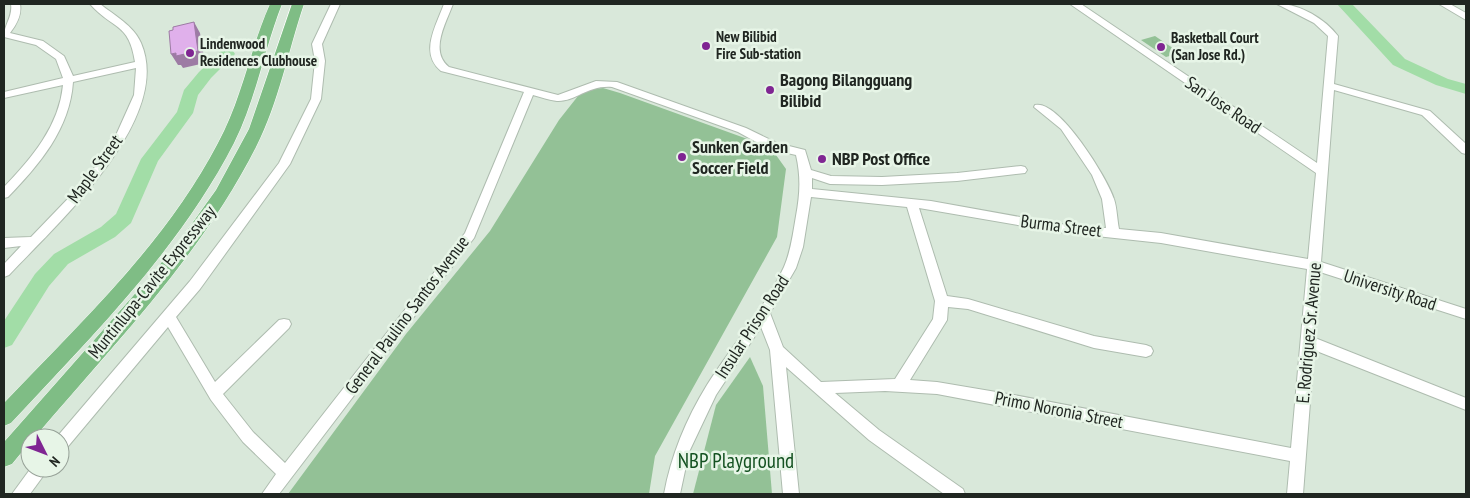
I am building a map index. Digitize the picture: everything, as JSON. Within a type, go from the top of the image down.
[{"type":"highway","name":"Muntinlupa-Cavite Expressway","points":[[4,417],[135,274],[186,208],[207,177],[240,113],[276,4]]},
{"type":"highway","name":"Muntinlupa-Cavite Expressway","points":[[4,457],[157,282],[197,231],[229,185],[262,118],[298,4]]},
{"type":"street","points":[[4,194],[44,148],[64,107],[70,80],[68,70],[62,59],[53,50],[33,40],[4,34],[15,19],[18,9],[16,4]]},
{"type":"street","name":"Maple Street","points":[[4,272],[70,205],[118,145],[139,95],[142,74],[137,44],[131,32],[94,4]]},
{"type":"street","points":[[70,433],[120,372],[169,317],[284,164],[316,99],[320,60],[317,44],[335,4]]},
{"type":"street","points":[[448,4],[434,47],[437,63],[453,72],[529,92]]},
{"type":"street","name":"San Jose Road","points":[[1075,4],[1321,171]]},
{"type":"street","name":"E. Rodriguez Sr. Avenue","points":[[1282,4],[1304,14],[1332,34],[1330,86],[1321,171],[1309,342],[1295,494]]},
{"type":"street","points":[[1444,4],[1466,17]]},
{"type":"street","points":[[4,94],[141,64]]},
{"type":"street","name":"Insular Prison Road","points":[[529,92],[558,98],[571,95],[586,85],[596,83],[613,84],[742,130],[773,146],[801,153],[806,174],[806,192],[797,247],[790,268],[763,313],[710,391],[681,452],[672,494]]},
{"type":"street","points":[[1330,86],[1426,113],[1466,150]]},
{"type":"street","name":"General Paulino Santos Avenue","points":[[270,494],[470,235],[529,92]]},
{"type":"street","points":[[1040,107],[1065,127],[1097,174],[1108,199],[1112,232]]},
{"type":"street","points":[[806,174],[818,175],[825,179],[882,181],[957,177],[1021,170]]},
{"type":"street","name":"Burma Street","points":[[806,192],[912,203],[1059,228],[1162,238],[1314,265]]},
{"type":"street","points":[[899,386],[940,320],[942,301],[912,203]]},
{"type":"street","points":[[4,243],[33,241]]},
{"type":"street","name":"University Road","points":[[1314,265],[1466,314]]},
{"type":"street","points":[[942,301],[968,304],[1094,342],[1146,350]]},
{"type":"street","points":[[763,313],[777,350],[791,494]]},
{"type":"street","points":[[169,317],[214,392],[248,437],[286,474]]},
{"type":"street","points":[[214,392],[284,324]]},
{"type":"street","points":[[1309,342],[1466,404]]},
{"type":"street","points":[[777,350],[818,388],[874,435],[957,494]]},
{"type":"street","name":"Primo Noronia Street","points":[[818,388],[899,386],[937,388],[1298,456]]},
{"type":"street","points":[[20,494],[33,478]]},
{"type":"green space","name":"Basketball Court (San Jose Rd.)","points":[[1155,36],[1180,53],[1166,57],[1141,40]]},
{"type":"green space","points":[[603,88],[753,141],[776,155],[786,169],[777,237],[655,456],[649,494],[288,494],[406,334],[490,231],[559,120],[578,96],[592,89]]},
{"type":"green space","name":"NBP Playground","points":[[750,357],[763,386],[772,494],[693,494],[716,405]]},
{"type":"building","points":[[194,22],[198,51],[176,56],[176,53],[171,54],[169,31],[173,30],[173,27]]},
{"type":"waterway","points":[[1344,4],[1399,62],[1442,82],[1466,89]]},
{"type":"waterway","points":[[4,339],[42,280],[61,259],[108,232],[124,218],[150,159],[185,113],[190,94],[205,75],[227,54]]},
{"type":"place","name":"New Bilibid Fire Sub-station","points":[[706,46]]},
{"type":"place","name":"Basketball Court (San Jose Rd.)","points":[[1161,47]]},
{"type":"place","name":"Lindenwood Residences Clubhouse","points":[[190,53]]},
{"type":"place","name":"Bagong Bilangguang Bilibid","points":[[770,90]]},
{"type":"place","name":"Sunken Garden Soccer Field","points":[[682,157]]},
{"type":"place","name":"NBP Post Office","points":[[822,159]]}]
